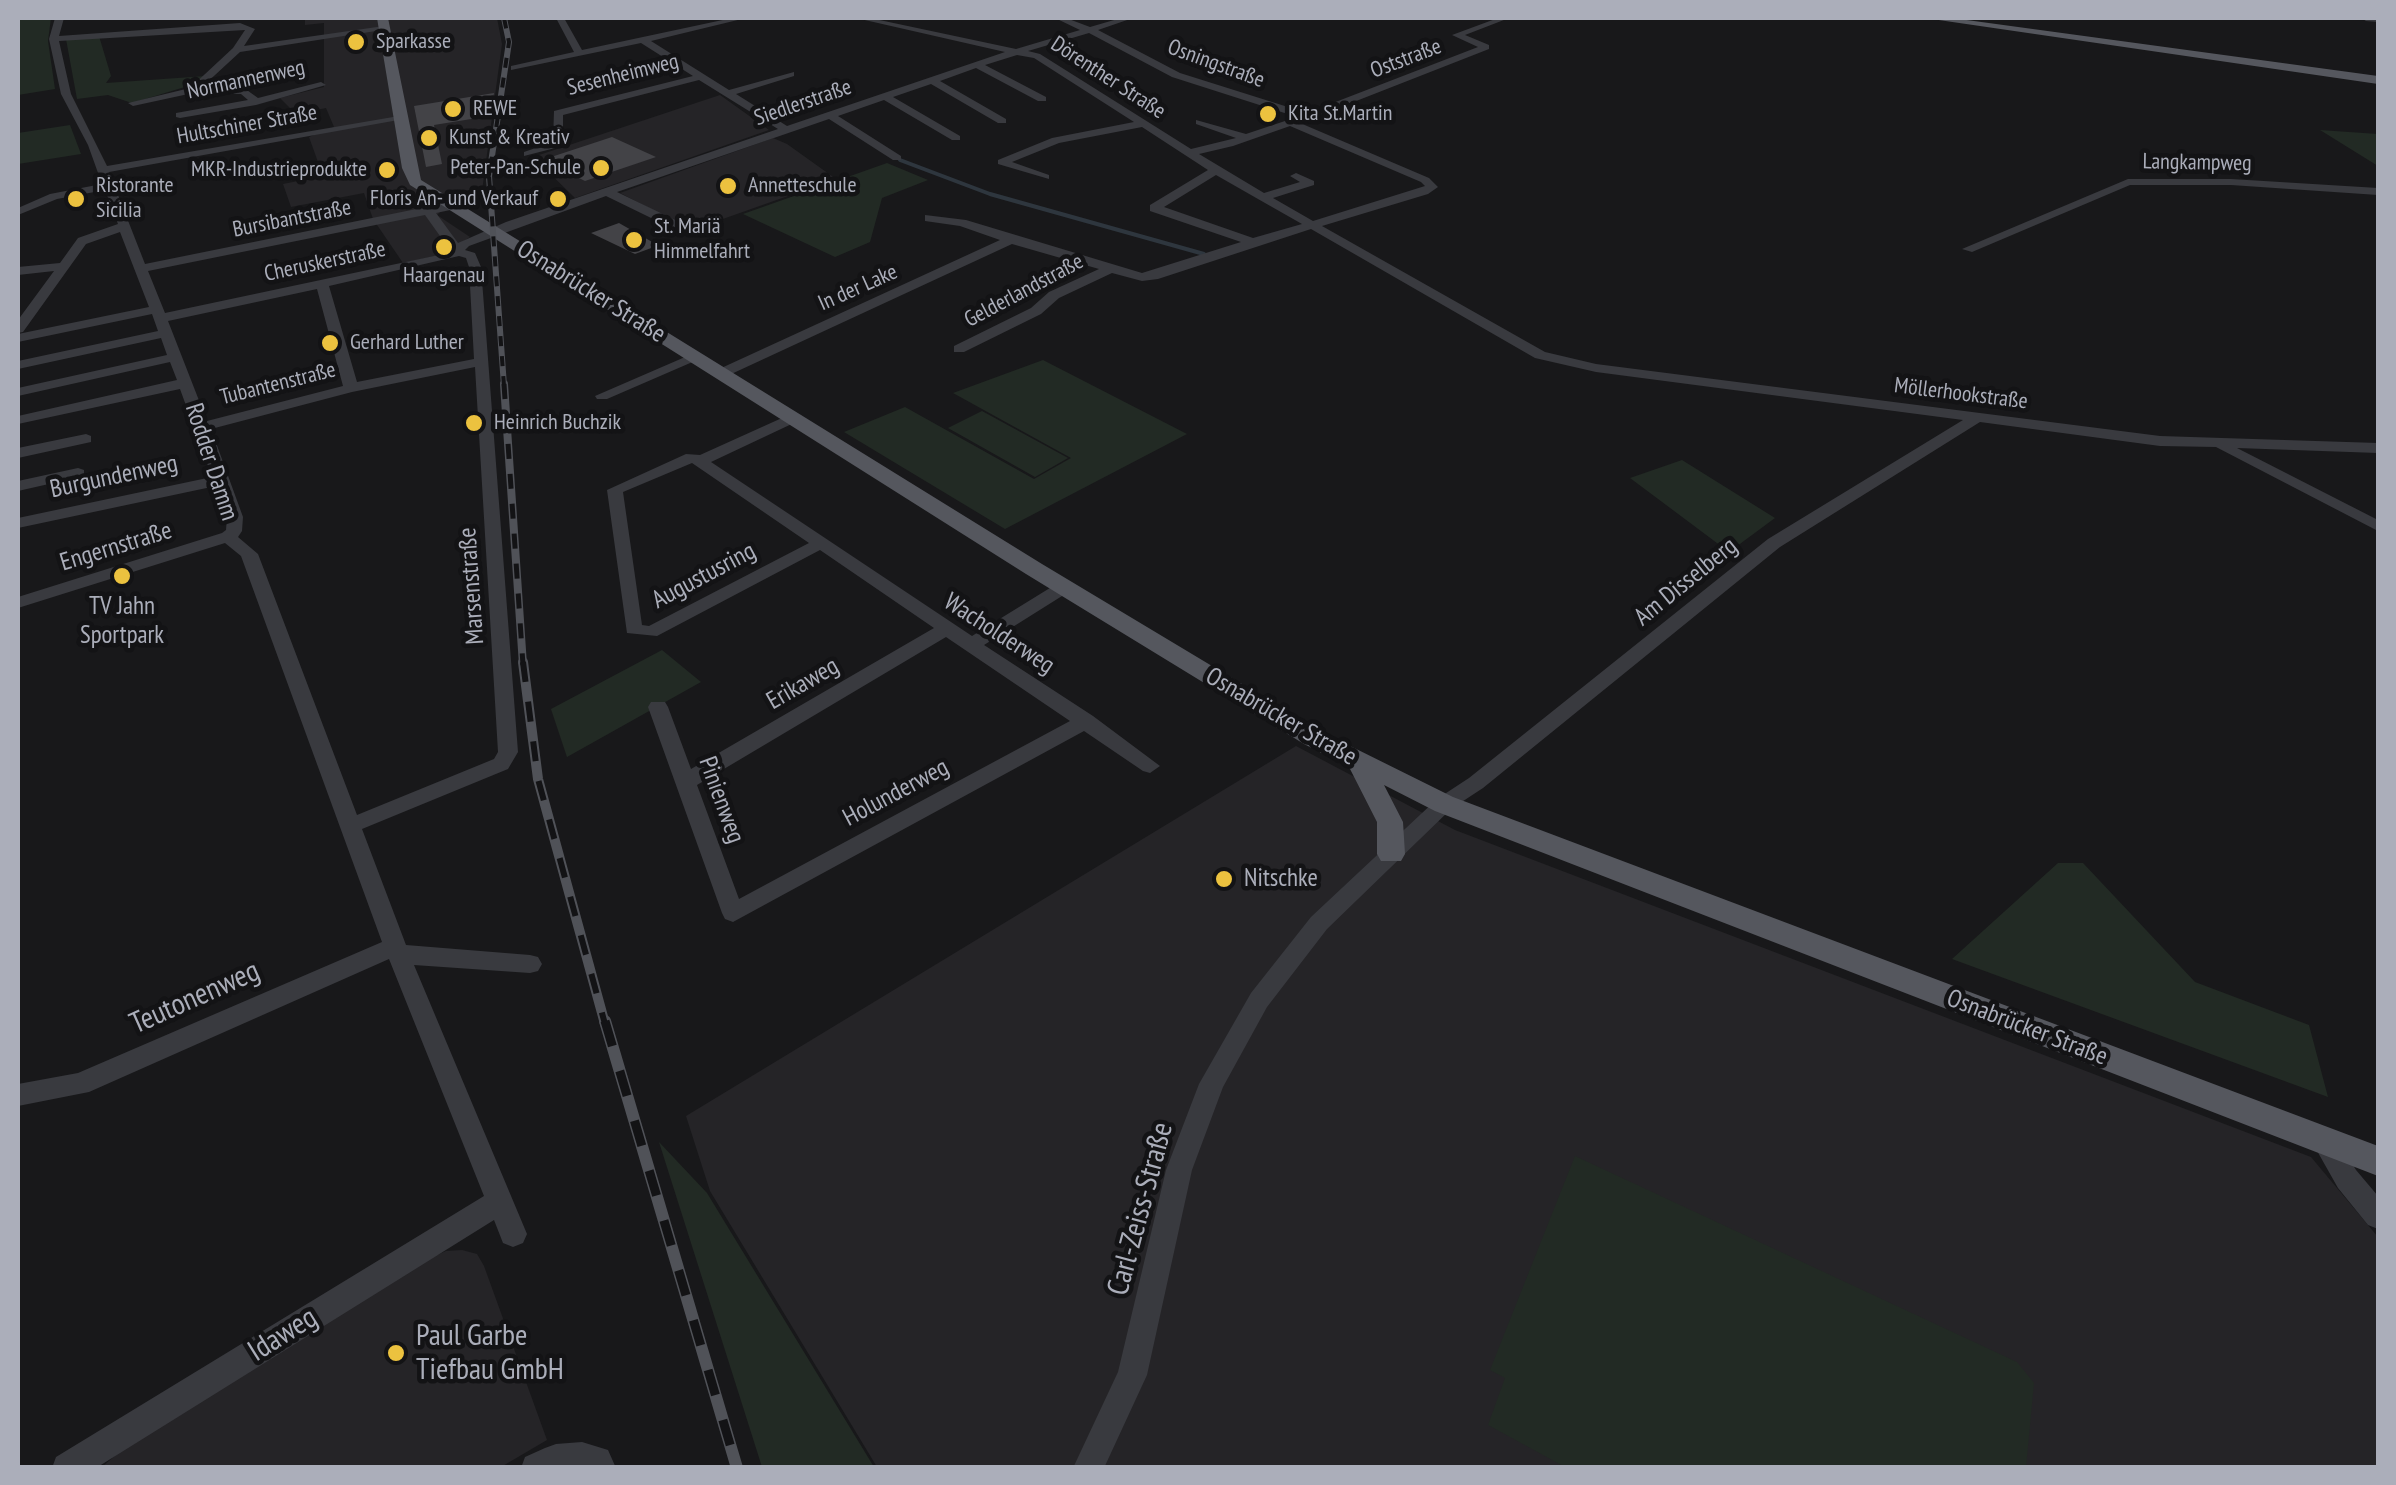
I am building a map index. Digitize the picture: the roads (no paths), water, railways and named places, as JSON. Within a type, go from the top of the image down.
[{"type":"main road","points":[[1932,18],[2378,80]]},
{"type":"main road","name":"Osnabrücker Straße","points":[[383,23],[399,118],[415,182],[1064,587],[1360,763],[1444,804],[2378,1161]]},
{"type":"main road","points":[[1360,763],[1390,822],[1392,854]]},
{"type":"street","name":"Rodder Damm","points":[[59,18],[54,39],[66,94],[93,145],[202,427],[236,523],[228,537],[249,554],[397,950],[514,1234]]},
{"type":"street","points":[[183,28],[190,18]]},
{"type":"street","points":[[560,18],[580,55]]},
{"type":"street","points":[[514,68],[742,18]]},
{"type":"street","name":"Dörenther Straße","points":[[860,18],[1037,56],[1216,170],[1540,355]]},
{"type":"street","name":"Osningstraße","points":[[1059,18],[1176,75],[1307,117]]},
{"type":"street","name":"Siedlerstraße","points":[[492,232],[976,64],[1130,18]]},
{"type":"street","name":"Oststraße","points":[[1307,117],[1486,47],[1457,35],[1505,18]]},
{"type":"street","points":[[2366,18],[2378,19]]},
{"type":"street","points":[[237,50],[383,23]]},
{"type":"street","points":[[658,26],[670,34]]},
{"type":"street","points":[[54,39],[183,28],[250,29],[237,50],[193,90]]},
{"type":"street","points":[[643,40],[786,130]]},
{"type":"street","points":[[976,64],[1042,99]]},
{"type":"street","points":[[727,94],[790,74]]},
{"type":"street","name":"Sesenheimweg","points":[[558,113],[699,77]]},
{"type":"street","points":[[932,80],[1002,121]]},
{"type":"street","name":"Normannenweg","points":[[180,115],[256,102],[321,85]]},
{"type":"street","points":[[133,104],[193,90],[244,91],[256,102]]},
{"type":"street","points":[[884,96],[956,138]]},
{"type":"street","name":"Sesenheimweg","points":[[528,154],[559,144],[554,98]]},
{"type":"street","points":[[830,115],[897,158]]},
{"type":"street","points":[[1188,152],[1307,117]]},
{"type":"street","name":"Hultschiner Straße","points":[[102,170],[399,118]]},
{"type":"street","points":[[1200,122],[1246,138]]},
{"type":"street","points":[[929,218],[962,223],[1142,277],[1432,186],[1292,123]]},
{"type":"street","points":[[1046,177],[1002,162],[1077,136],[1142,124]]},
{"type":"street","points":[[1077,136],[1104,147]]},
{"type":"street","points":[[1216,170],[1154,208],[1252,242]]},
{"type":"street","points":[[1262,197],[1310,184],[1296,176]]},
{"type":"street","name":"Langkampweg","points":[[1968,249],[2128,182],[2231,182],[2378,192]]},
{"type":"street","points":[[18,212],[54,196],[108,186]]},
{"type":"street","points":[[608,192],[690,232]]},
{"type":"street","name":"Bursibantstraße","points":[[140,269],[451,206]]},
{"type":"street","points":[[429,212],[458,252]]},
{"type":"street","points":[[18,328],[82,241],[125,226]]},
{"type":"street","name":"Cheruskerstraße","points":[[161,320],[458,252],[465,244],[492,232]]},
{"type":"street","name":"In der Lake","points":[[722,373],[1011,240]]},
{"type":"street","name":"Marsenstraße","points":[[352,825],[501,764],[508,752],[475,267],[471,256],[458,252]]},
{"type":"street","points":[[18,270],[63,266]]},
{"type":"street","name":"Gelderlandstraße","points":[[959,349],[1109,269]]},
{"type":"street","points":[[322,283],[351,388]]},
{"type":"street","points":[[18,328],[161,320]]},
{"type":"street","points":[[18,365],[161,320]]},
{"type":"street","name":"Möllerhookstraße","points":[[1540,355],[1596,368],[1975,419],[2217,444],[2378,448]]},
{"type":"street","points":[[18,392],[175,357]]},
{"type":"street","points":[[602,396],[697,358]]},
{"type":"street","name":"Tubantenstraße","points":[[202,427],[351,388],[482,360]]},
{"type":"street","points":[[18,420],[185,383]]},
{"type":"street","name":"Augustusring","points":[[700,461],[793,418]]},
{"type":"street","name":"Am Disselberg","points":[[1444,804],[1476,783],[1774,543],[1975,419]]},
{"type":"street","points":[[18,453],[86,438]]},
{"type":"street","points":[[2217,444],[2378,526]]},
{"type":"street","name":"Augustusring","points":[[692,457],[700,461],[819,544],[651,632],[633,629],[615,490],[692,457]]},
{"type":"street","points":[[18,486],[78,473]]},
{"type":"street","name":"Burgundenweg","points":[[18,523],[221,480]]},
{"type":"street","name":"Engernstraße","points":[[18,604],[228,537]]},
{"type":"street","name":"Wacholderweg","points":[[819,544],[1150,766]]},
{"type":"street","points":[[972,645],[1064,587]]},
{"type":"street","name":"Erikaweg","points":[[685,782],[946,629]]},
{"type":"street","name":"Pinienweg","points":[[658,707],[733,913]]},
{"type":"street","name":"Holunderweg","points":[[733,913],[1086,722]]},
{"type":"street","name":"Carl-Zeiss-Straße","points":[[1088,1468],[1132,1375],[1179,1170],[1212,1084],[1259,1000],[1304,942],[1444,804]]},
{"type":"street","points":[[397,950],[530,964]]},
{"type":"street","name":"Teutonenweg","points":[[18,1095],[80,1084],[397,950]]},
{"type":"street","points":[[2324,1142],[2347,1179],[2378,1216]]},
{"type":"street","name":"Idaweg","points":[[67,1468],[499,1202]]},
{"type":"street","points":[[536,1468],[556,1459],[591,1462]]},
{"type":"waterway","points":[[900,160],[990,194],[1204,254]]},
{"type":"railway","points":[[504,18],[509,42],[489,176],[504,386]]},
{"type":"railway","points":[[504,384],[523,665]]},
{"type":"railway","points":[[523,662],[538,779],[605,1024]]},
{"type":"railway","points":[[605,1021],[737,1468]]},
{"type":"place","name":"Sparkasse","points":[[356,42]]},
{"type":"place","name":"REWE","points":[[453,109]]},
{"type":"place","name":"Kita St.Martin","points":[[1268,114]]},
{"type":"place","name":"Kunst & Kreativ","points":[[429,138]]},
{"type":"place","name":"Peter-Pan-Schule","points":[[601,168]]},
{"type":"place","name":"MKR-Industrieprodukte","points":[[387,170]]},
{"type":"place","name":"Annetteschule","points":[[728,186]]},
{"type":"place","name":"Ristorante Sicilia","points":[[76,199]]},
{"type":"place","name":"Floris An- und Verkauf","points":[[558,199]]},
{"type":"place","name":"St. Mariä Himmelfahrt","points":[[634,240]]},
{"type":"place","name":"Haargenau","points":[[444,247]]},
{"type":"place","name":"Gerhard Luther","points":[[330,343]]},
{"type":"place","name":"Heinrich Buchzik","points":[[474,423]]},
{"type":"place","name":"TV Jahn Sportpark","points":[[122,576]]},
{"type":"place","name":"Nitschke","points":[[1224,879]]},
{"type":"place","name":"Paul Garbe Tiefbau GmbH","points":[[396,1353]]}]
